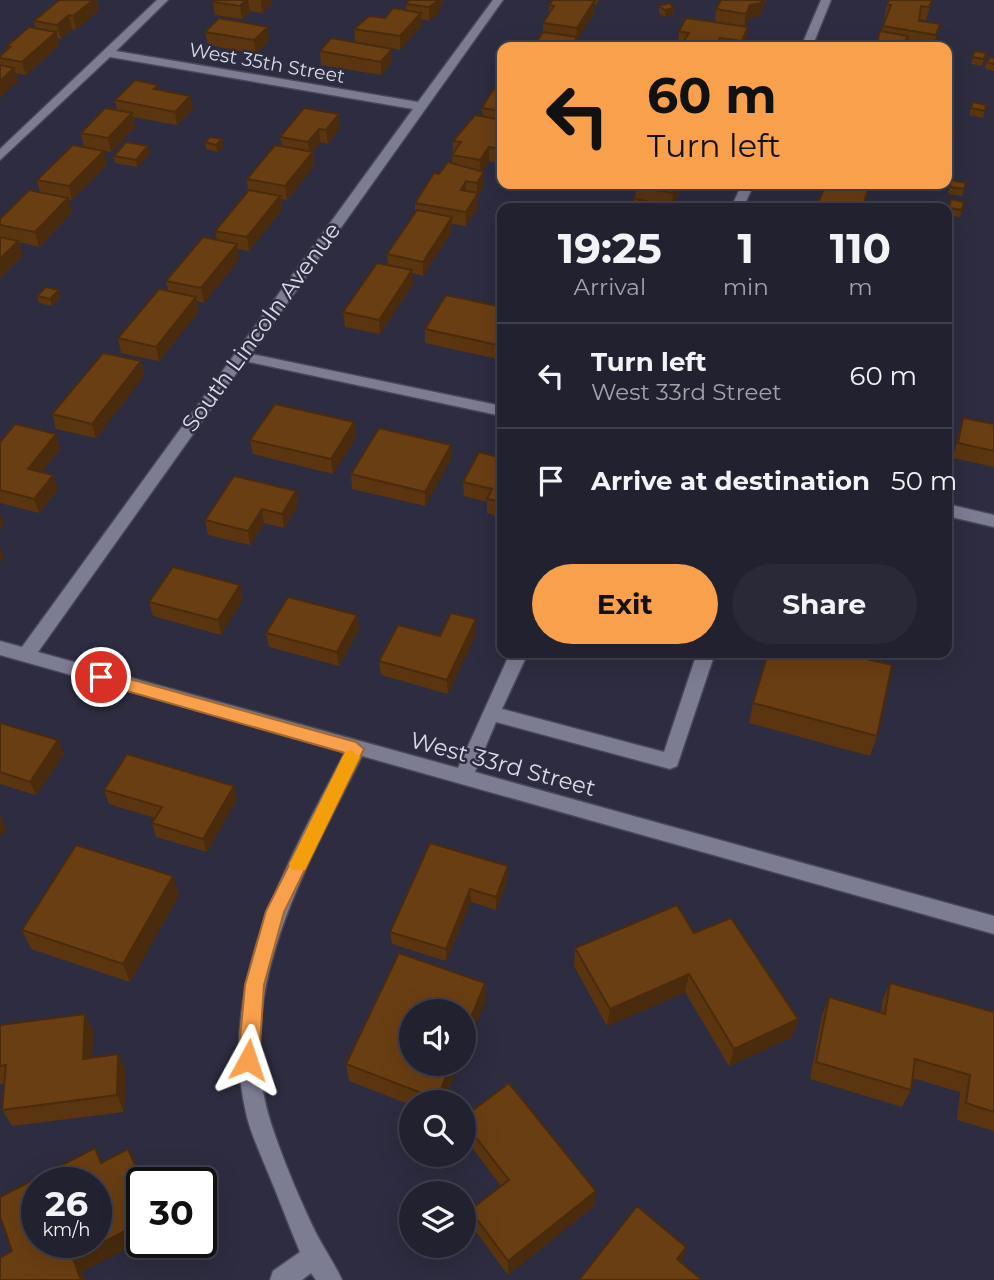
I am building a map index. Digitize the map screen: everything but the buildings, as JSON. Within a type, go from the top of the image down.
[{"type":"street","points":[[0,156],[109,53],[140,15],[163,0]]},
{"type":"street","name":"South Lincoln Avenue","points":[[25,656],[418,106],[498,0]]},
{"type":"street","points":[[808,42],[826,0]]},
{"type":"street","name":"West 35th Street","points":[[109,53],[418,106]]},
{"type":"street","points":[[241,356],[497,410]]},
{"type":"street","points":[[952,511],[994,521]]},
{"type":"street","name":"West 33rd Street","points":[[0,649],[994,925]]},
{"type":"street","points":[[463,778],[517,658]]},
{"type":"street","points":[[491,713],[670,761],[704,658]]},
{"type":"street","points":[[330,1280],[313,1257],[256,1112],[248,1060],[255,985],[275,911],[356,749]]},
{"type":"street","points":[[282,1280],[313,1257]]},
{"type":"slow traffic","points":[[298,864],[351,757]]},
{"type":"route","points":[[101,677],[356,749],[275,911],[255,985],[248,1060]]}]
